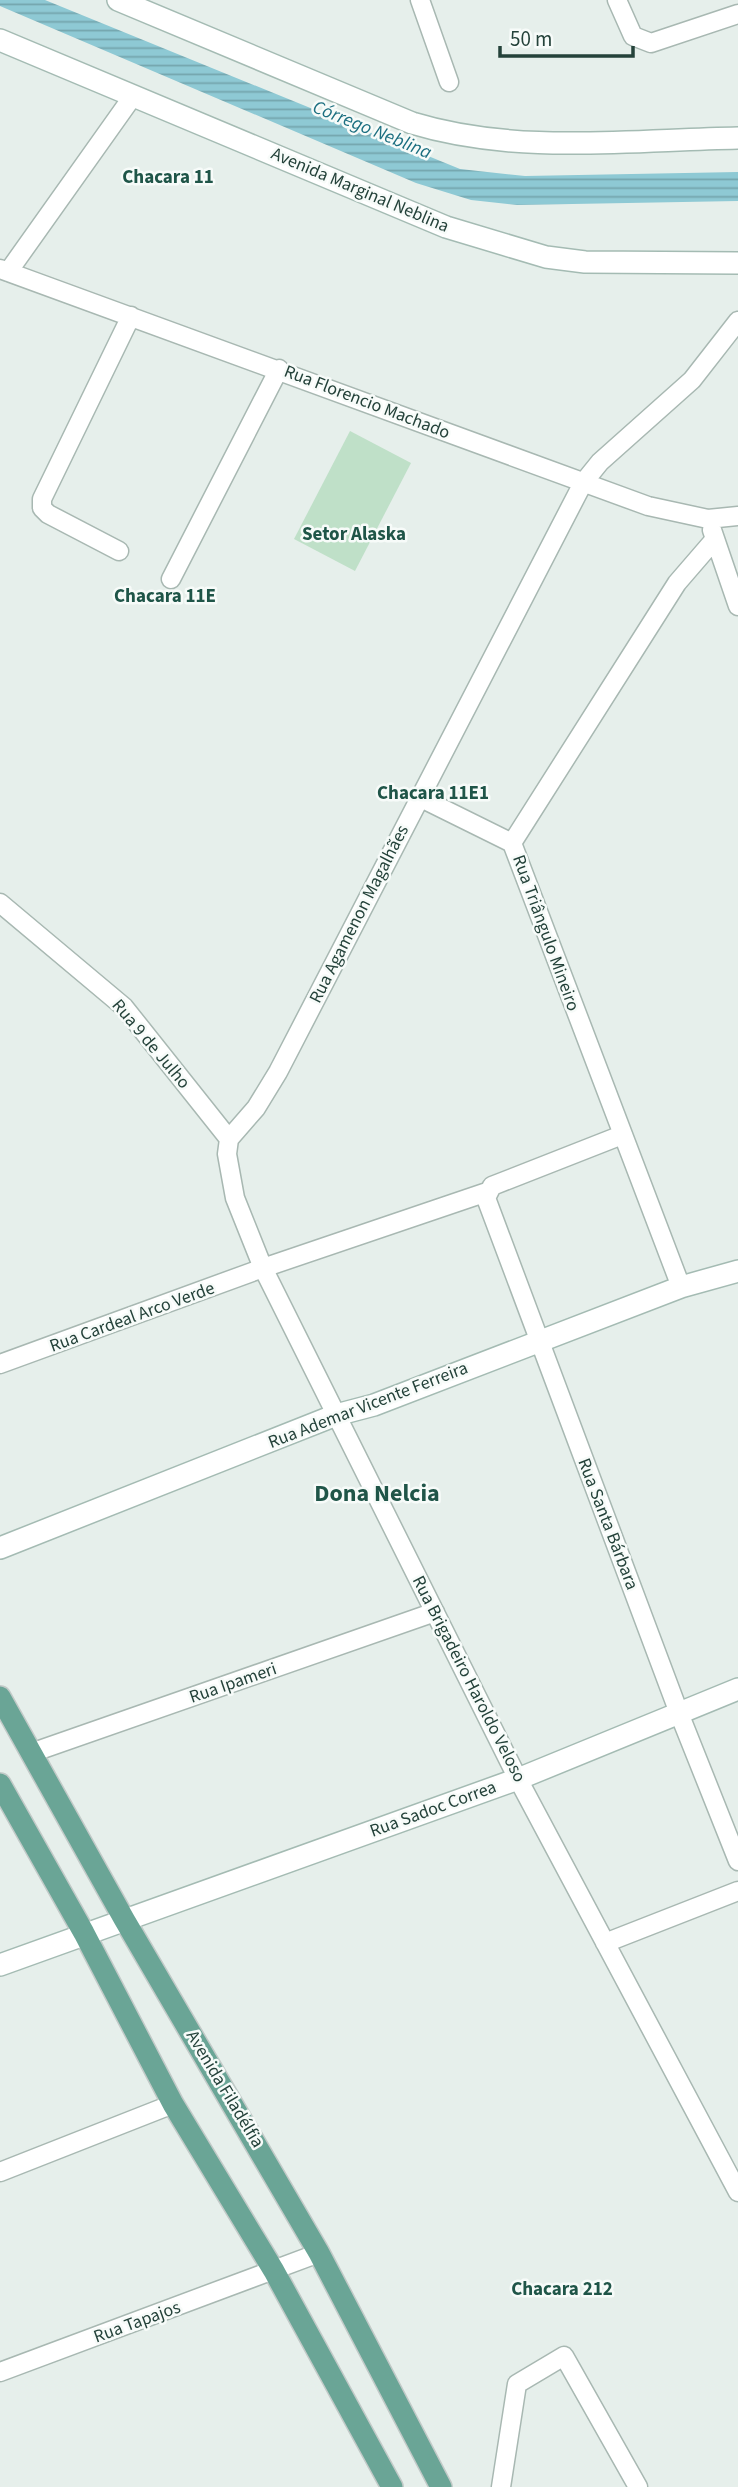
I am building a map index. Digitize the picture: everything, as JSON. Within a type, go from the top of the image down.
[{"type":"main road","name":"Avenida Filadélfia","points":[[0,1697],[124,1919],[319,2253],[441,2487]]},
{"type":"main road","points":[[0,1784],[84,1933],[173,2104],[274,2272],[392,2487]]},
{"type":"street","points":[[118,0],[412,123],[447,134],[488,141],[536,142],[738,138]]},
{"type":"street","points":[[420,0],[449,82]]},
{"type":"street","points":[[617,0],[629,30],[640,42],[652,43],[738,14]]},
{"type":"street","name":"Avenida Marginal Neblina","points":[[0,40],[446,227],[516,251],[586,262],[738,262]]},
{"type":"street","points":[[4,271],[133,96]]},
{"type":"street","name":"Rua Florencio Machado","points":[[4,271],[279,369],[648,506],[708,519],[738,516]]},
{"type":"street","points":[[119,551],[48,514],[42,508],[42,499],[131,316]]},
{"type":"street","name":"Rua Agamenon Magalhães","points":[[228,1147],[278,1072],[583,483],[600,462],[692,380],[738,321]]},
{"type":"street","points":[[171,579],[279,369]]},
{"type":"street","points":[[708,519],[738,606]]},
{"type":"street","name":"Rua Triângulo Mineiro","points":[[681,1287],[512,843],[677,583],[715,539]]},
{"type":"street","points":[[419,797],[512,843]]},
{"type":"street","name":"Rua 9 de Julho","points":[[0,903],[124,1007],[228,1147]]},
{"type":"street","points":[[489,1189],[622,1135]]},
{"type":"street","name":"Rua Brigadeiro Haroldo Veloso","points":[[228,1147],[234,1198],[262,1268],[518,1779],[738,2190]]},
{"type":"street","name":"Rua Cardeal Arco Verde","points":[[0,1364],[262,1268],[489,1189]]},
{"type":"street","name":"Rua Santa Bárbara","points":[[489,1189],[539,1339],[679,1713],[738,1861]]},
{"type":"street","name":"Rua Ademar Vicente Ferreira","points":[[0,1548],[336,1415],[374,1405],[539,1339],[681,1287],[738,1271]]},
{"type":"street","name":"Rua Ipameri","points":[[31,1754],[435,1612]]},
{"type":"street","name":"Rua Sadoc Correa","points":[[0,1965],[518,1779],[738,1689]]},
{"type":"street","points":[[605,1943],[738,1891]]},
{"type":"street","points":[[0,2172],[173,2104]]},
{"type":"street","name":"Rua Tapajos","points":[[0,2371],[274,2272],[319,2253]]},
{"type":"street","points":[[501,2487],[517,2384],[564,2356],[638,2487]]},
{"type":"green space","points":[[350,431],[411,463],[355,571],[294,539]]},
{"type":"water","points":[[0,0],[45,0],[460,169],[525,176],[738,172],[738,201],[517,205],[471,200],[416,183],[0,6]]},
{"type":"district","name":"Chacara 11","points":[[168,177]]},
{"type":"district","name":"Setor Alaska","points":[[354,534]]},
{"type":"district","name":"Chacara 11E","points":[[165,596]]},
{"type":"district","name":"Chacara 11E1","points":[[433,793]]},
{"type":"district","name":"Dona Nelcia","points":[[377,1493]]},
{"type":"district","name":"Chacara 212","points":[[562,2289]]},
{"type":"water label","name":"Córrego Neblina","points":[[372,130]]}]
